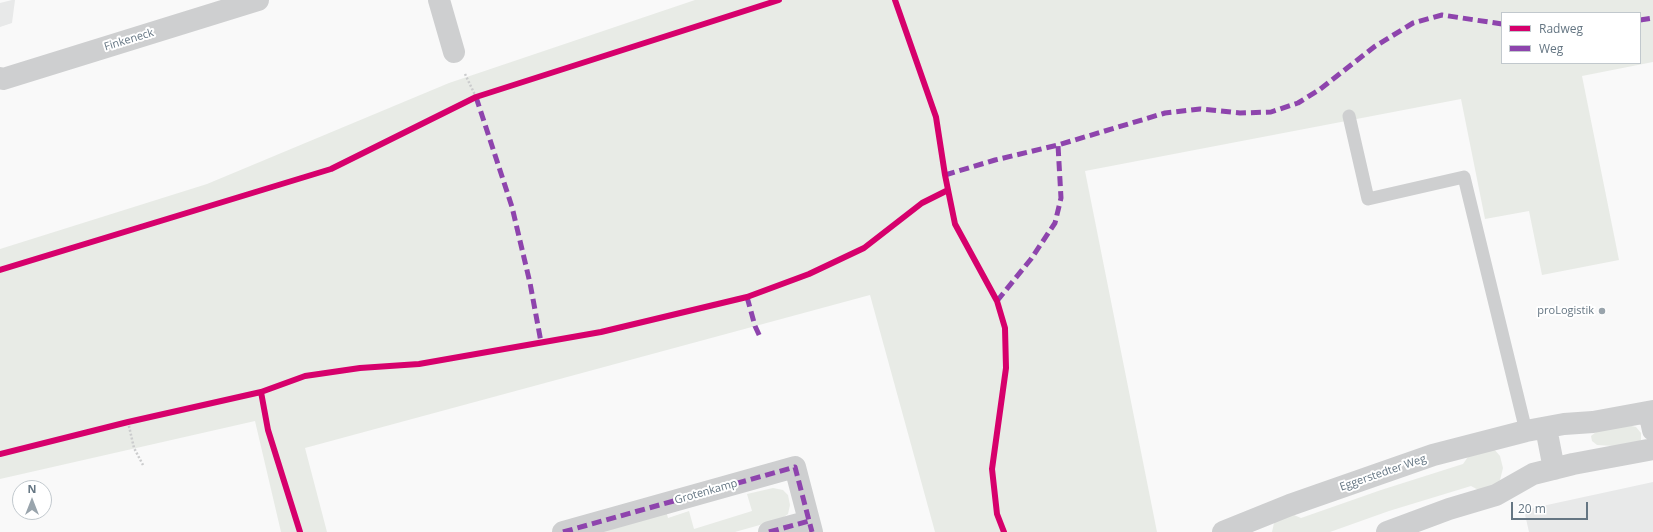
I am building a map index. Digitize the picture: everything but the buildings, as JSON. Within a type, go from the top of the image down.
[{"type":"street","name":"Finkeneck","points":[[0,78],[3,79],[11,77],[258,0]]},
{"type":"street","points":[[439,0],[454,52]]},
{"type":"street","name":"Eggerstedter Weg","points":[[1223,532],[1290,505],[1433,455],[1536,429],[1564,424],[1652,418]]},
{"type":"street","points":[[1536,429],[1554,469]]},
{"type":"street","points":[[1388,532],[1450,509],[1496,495],[1533,474],[1653,449]]},
{"type":"street","name":"Grotenkamp","points":[[563,532],[796,467],[810,527],[769,532]]},
{"type":"lane","points":[[1349,116],[1368,199],[1464,178],[1536,429]]},
{"type":"path","points":[[128,422],[134,448],[142,465]]},
{"type":"shaded area","points":[[15,0],[12,23],[0,27],[0,3]]},
{"type":"shaded area","points":[[695,0],[1653,0],[1653,62],[1582,76],[1619,260],[1542,275],[1529,211],[1485,219],[1461,99],[1085,171],[1157,532],[935,532],[870,295],[305,448],[327,532],[281,532],[255,421],[0,479],[0,249],[207,184],[449,83]]},
{"type":"shaded area","points":[[1628,425],[1636,427],[1641,433],[1641,440],[1637,445],[1629,447],[1597,445],[1592,441],[1591,436],[1596,432]]},
{"type":"shaded area","points":[[1494,449],[1500,456],[1503,468],[1500,480],[1494,489],[1484,493],[1471,486],[1389,511],[1330,532],[1272,532],[1274,523],[1287,512],[1301,518],[1381,490],[1463,464],[1472,451]]},
{"type":"shaded area","points":[[1653,482],[1653,532],[1529,532],[1524,510]]},
{"type":"shaded area","points":[[773,488],[783,490],[788,495],[790,505],[788,514],[781,519],[735,532],[591,532],[666,511],[668,518],[689,511],[694,529],[752,511],[747,494]]},
{"type":"marked path","points":[[945,175],[995,160],[1058,145],[1165,113],[1200,109],[1240,113],[1271,112],[1298,103],[1319,90],[1374,47],[1413,23],[1442,15],[1501,24]]},
{"type":"marked path","points":[[1641,20],[1653,18]]},
{"type":"marked path","points":[[476,97],[512,207],[530,283],[541,342]]},
{"type":"marked path","points":[[997,301],[1031,259],[1055,223],[1061,198],[1058,145]]},
{"type":"marked path","points":[[747,297],[755,326],[761,339]]},
{"type":"marked path","points":[[563,532],[795,467],[812,532]]},
{"type":"marked path","points":[[769,532],[809,521]]},
{"type":"cycle path","points":[[0,270],[331,169],[476,97],[779,0]]},
{"type":"cycle path","points":[[895,0],[936,117],[945,175],[955,224],[997,301],[1005,328],[1006,368],[992,469],[997,514],[1004,532]]},
{"type":"cycle path","points":[[0,454],[128,422],[261,392],[305,376],[360,368],[419,364],[601,332],[747,297],[809,274],[864,248],[922,203],[948,190]]},
{"type":"cycle path","points":[[261,392],[268,430],[300,532]]},
{"type":"place","name":"proLogistik","points":[[1602,311]]}]
